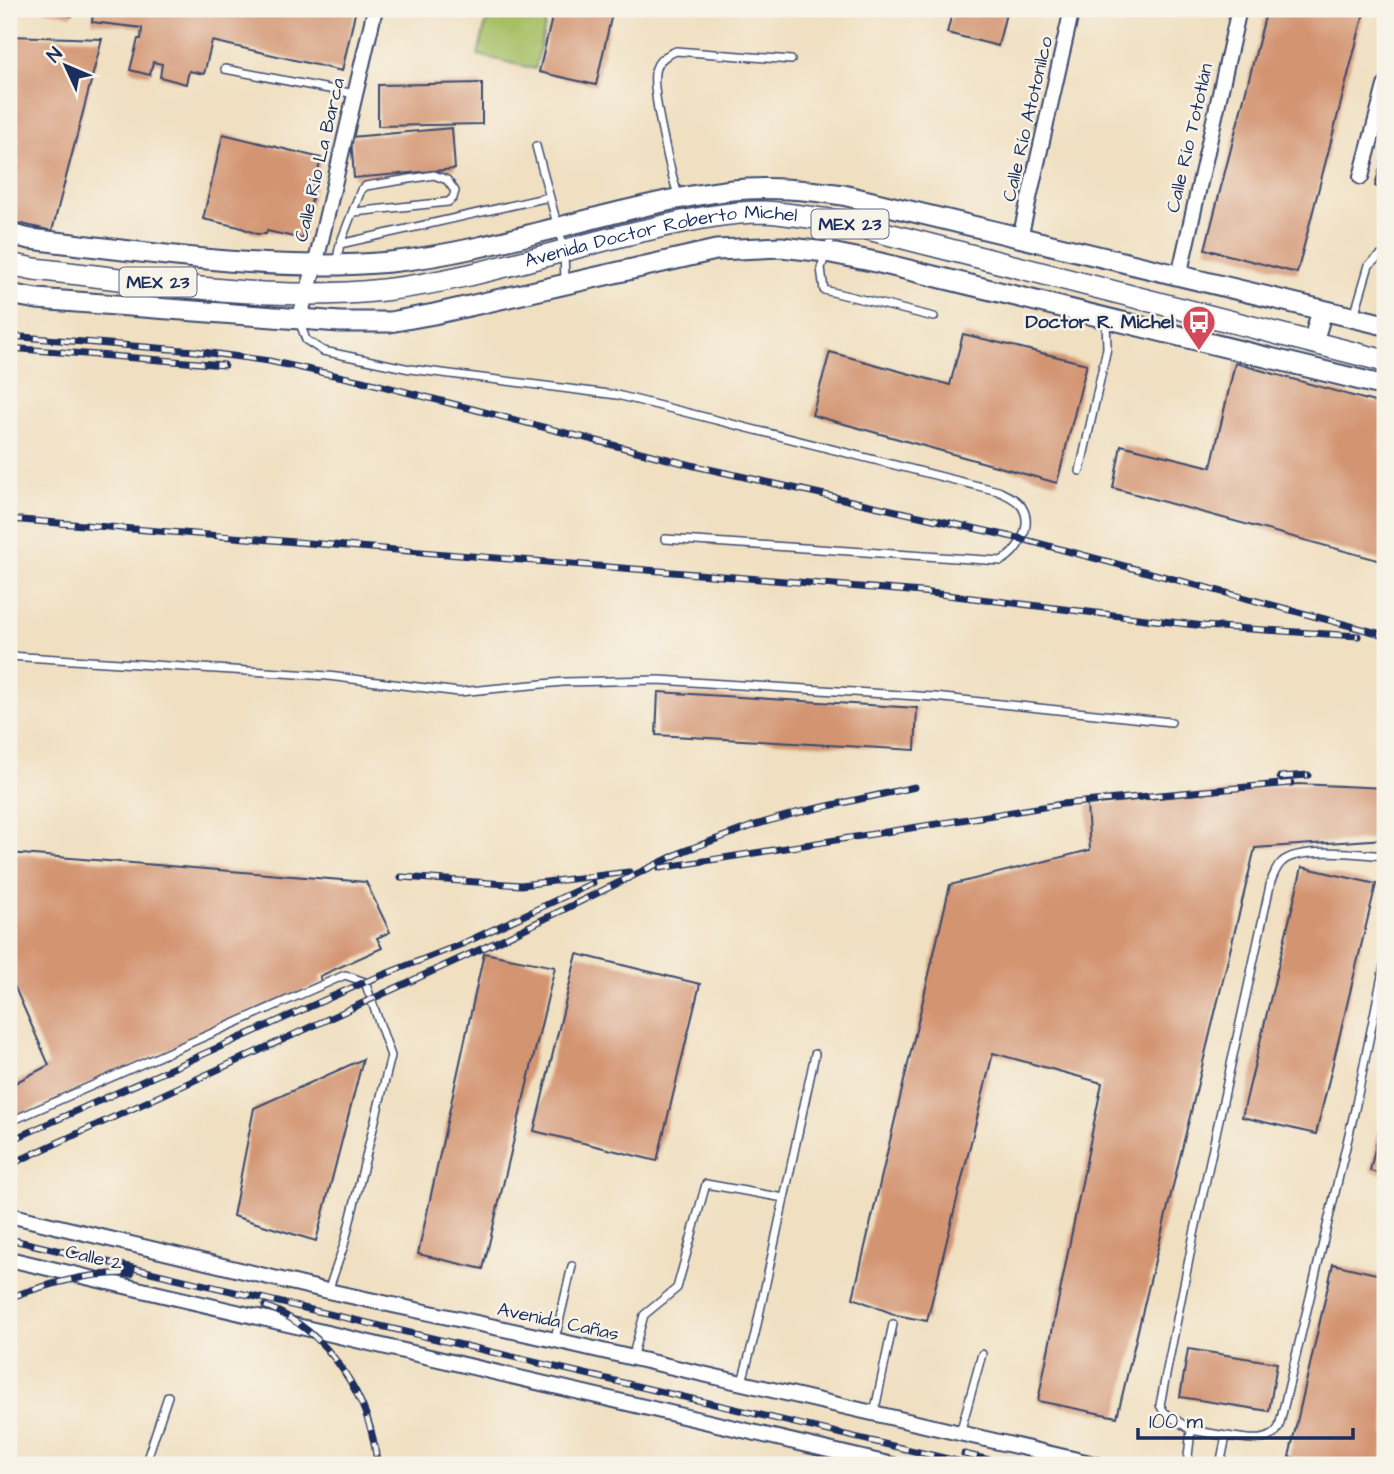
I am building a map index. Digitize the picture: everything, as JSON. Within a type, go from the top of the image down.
[{"type":"main road","name":"Avenida Doctor Roberto Michel","points":[[9,234],[30,239],[192,257],[315,266],[389,262],[432,256],[680,198],[734,190],[803,189],[844,195],[1385,325]]},
{"type":"main road","name":"Avenida Doctor Roberto Michel","points":[[9,264],[241,291],[307,293],[383,290],[470,277],[564,250],[692,219],[763,212],[837,221],[1385,360]]},
{"type":"main road","name":"Avenida Doctor Roberto Michel","points":[[9,294],[37,299],[340,323],[390,322],[716,250],[781,247],[826,252],[1385,386]]},
{"type":"main road","points":[[1072,310],[1080,283]]},
{"type":"main road","points":[[1313,342],[1322,311]]},
{"type":"street","name":"Calle Río La Barca","points":[[299,319],[315,266],[375,9]]},
{"type":"street","name":"Calle Río Atotonilco","points":[[1020,238],[1072,9]]},
{"type":"street","name":"Calle Río Tototlán","points":[[1179,276],[1239,9]]},
{"type":"street","points":[[1361,177],[1385,86]]},
{"type":"street","name":"Avenida Cañas","points":[[9,1215],[328,1292],[555,1340],[1099,1465]]},
{"type":"street","name":"Calle 2","points":[[9,1259],[893,1465]]},
{"type":"lane","points":[[680,198],[672,176],[654,84],[657,64],[676,51],[791,60]]},
{"type":"lane","points":[[225,69],[355,94]]},
{"type":"lane","points":[[536,146],[564,250],[565,284]]},
{"type":"lane","points":[[336,265],[340,244],[361,190],[366,186],[434,175],[447,180],[454,191],[453,198],[448,202],[354,212]]},
{"type":"lane","points":[[340,244],[549,197]]},
{"type":"lane","points":[[837,221],[821,268],[824,290],[934,317]]},
{"type":"lane","points":[[1354,317],[1369,265],[1380,256],[1385,257]]},
{"type":"lane","points":[[1080,471],[1107,348],[1106,318]]},
{"type":"lane","points":[[299,319],[306,340],[323,351],[410,369],[617,395],[998,491],[1017,502],[1025,515],[1016,551],[1001,561],[666,539]]},
{"type":"lane","points":[[9,656],[328,676],[459,692],[564,682],[659,680],[934,697],[1171,722]]},
{"type":"lane","points":[[1385,856],[1298,854],[1281,863],[1271,881],[1193,1239],[1160,1405],[1164,1412],[1191,1430],[1265,1439],[1274,1436],[1279,1427],[1355,1109],[1385,961]]},
{"type":"lane","points":[[9,1122],[345,975],[365,982],[390,1056],[344,1245],[328,1292]]},
{"type":"lane","points":[[742,1383],[815,1054]]},
{"type":"lane","points":[[632,1358],[645,1315],[677,1288],[706,1184],[784,1198]]},
{"type":"lane","points":[[555,1340],[572,1266]]},
{"type":"lane","points":[[874,1415],[893,1324]]},
{"type":"lane","points":[[959,1434],[982,1354]]},
{"type":"lane","points":[[145,1465],[168,1396]]},
{"type":"lane","points":[[1188,1465],[1191,1430]]},
{"type":"lane","points":[[1220,1465],[1226,1436]]},
{"type":"green space","points":[[489,9],[549,9],[535,69],[478,55]]},
{"type":"building","points":[[40,9],[74,9],[72,16]]},
{"type":"building","points":[[88,9],[356,9],[342,71],[212,41],[204,74],[189,71],[186,84],[160,77],[162,64],[153,62],[150,75],[130,70],[142,28],[92,22],[93,11]]},
{"type":"building","points":[[554,9],[613,9],[596,85],[539,72]]},
{"type":"building","points":[[953,9],[1007,9],[998,46],[947,33]]},
{"type":"building","points":[[1267,9],[1348,9],[1364,13],[1297,273],[1205,249]]},
{"type":"building","points":[[9,36],[102,39],[52,231],[9,221]]},
{"type":"building","points":[[482,83],[482,124],[378,126],[378,85]]},
{"type":"building","points":[[452,128],[455,169],[354,178],[351,137]]},
{"type":"building","points":[[223,134],[321,158],[303,239],[267,231],[266,234],[257,234],[203,219]]},
{"type":"building","points":[[1385,152],[1385,191],[1375,186]]},
{"type":"building","points":[[963,334],[1087,364],[1057,483],[812,415],[830,352],[950,385]]},
{"type":"building","points":[[1235,363],[1385,405],[1385,562],[1113,488],[1121,445],[1211,467]]},
{"type":"building","points":[[658,692],[917,708],[915,750],[656,735]]},
{"type":"building","points":[[1298,784],[1385,788],[1385,839],[1255,848],[1117,1417],[1038,1401],[1102,1083],[993,1053],[927,1321],[896,1315],[853,1298],[950,885],[1090,850],[1087,805]]},
{"type":"building","points":[[9,853],[366,882],[390,932],[377,938],[382,948],[320,976],[321,983],[9,1119],[9,1080],[11,1085],[49,1065],[9,974]]},
{"type":"building","points":[[1302,867],[1376,884],[1316,1134],[1242,1117]]},
{"type":"building","points":[[484,953],[555,967],[483,1269],[418,1254]]},
{"type":"building","points":[[577,954],[700,984],[657,1161],[534,1131]]},
{"type":"building","points":[[363,1059],[316,1241],[233,1216],[254,1108]]},
{"type":"building","points":[[1381,1122],[1385,1123],[1385,1175],[1370,1171]]},
{"type":"building","points":[[1333,1264],[1385,1276],[1385,1443],[1380,1465],[1327,1465],[1289,1457]]},
{"type":"building","points":[[1188,1349],[1277,1363],[1269,1411],[1180,1397]]},
{"type":"railway","points":[[9,336],[195,351],[269,361],[371,383],[695,466],[1022,539],[1385,635]]},
{"type":"railway","points":[[9,348],[224,365]]},
{"type":"railway","points":[[9,519],[922,592],[1204,626],[1358,636]]},
{"type":"railway","points":[[1280,777],[1308,775]]},
{"type":"railway","points":[[660,868],[1062,804],[1291,783]]},
{"type":"railway","points":[[9,1165],[505,938],[684,851],[796,813],[915,787]]},
{"type":"railway","points":[[401,877],[521,885],[629,872]]},
{"type":"railway","points":[[9,1141],[365,982],[462,944],[593,883]]},
{"type":"railway","points":[[9,1239],[974,1465]]},
{"type":"railway","points":[[9,1298],[69,1280],[131,1274]]},
{"type":"railway","points":[[265,1306],[308,1331],[327,1349],[343,1370],[366,1416],[377,1465]]},
{"type":"railway","points":[[964,1454],[1011,1465]]},
{"type":"place","name":"Doctor R. Michel","points":[[1199,352]]}]
